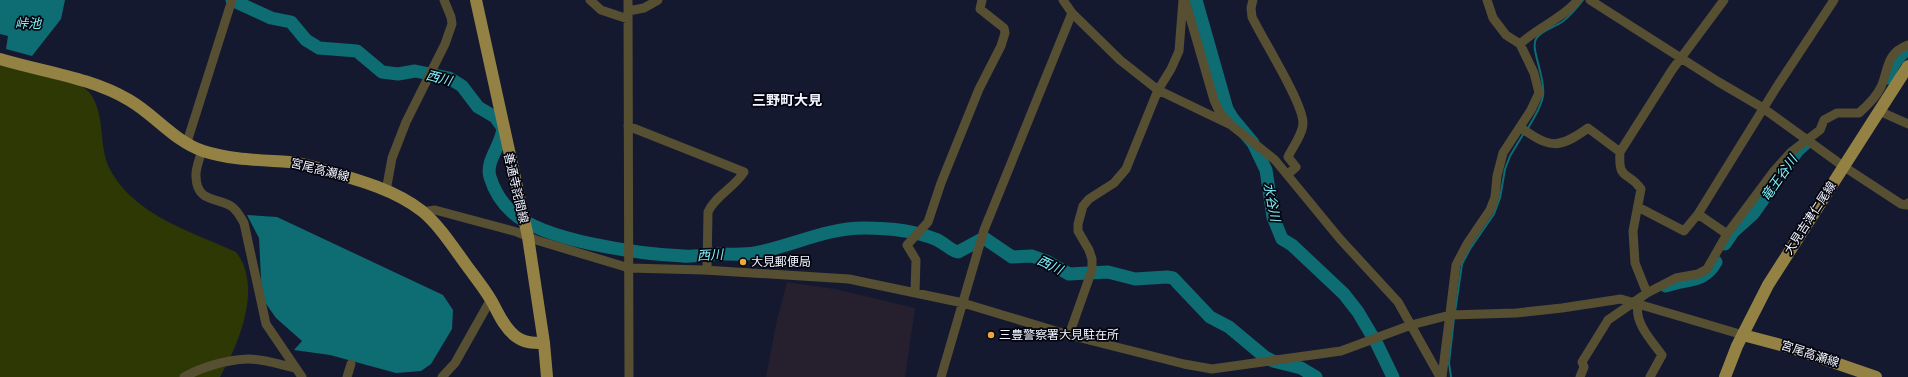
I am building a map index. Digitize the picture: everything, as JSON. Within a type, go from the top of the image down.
[{"type":"main road","name":"善通寺詫間線","points":[[476,0],[528,237],[544,343],[547,377]]},
{"type":"main road","name":"宮尾高瀬線","points":[[0,59],[94,83],[111,90],[130,100],[168,130],[202,150],[218,155],[271,162],[291,162],[360,181],[386,191],[422,212],[441,230],[491,299],[507,328],[514,336],[531,343],[544,343]]},
{"type":"main road","name":"大見吉津仁尾線","points":[[1725,377],[1743,334],[1771,280],[1908,66]]},
{"type":"main road","name":"宮尾高瀬線","points":[[1743,334],[1792,348],[1876,377]]},
{"type":"street","points":[[187,142],[232,0]]},
{"type":"street","points":[[386,191],[395,151],[406,122],[445,44],[452,24],[451,17],[444,0]]},
{"type":"street","points":[[590,0],[601,10],[628,15],[658,0]]},
{"type":"street","points":[[628,0],[629,377]]},
{"type":"street","points":[[915,292],[916,260],[907,245],[928,222],[979,89],[1001,46],[1005,33],[1004,28],[1000,23],[980,9],[982,0]]},
{"type":"street","points":[[1063,0],[1072,13],[1120,60],[1158,90],[1231,125]]},
{"type":"street","points":[[1069,335],[1092,270],[1092,259],[1089,250],[1078,231],[1078,224],[1083,206],[1089,199],[1114,182],[1126,169],[1158,90],[1171,69],[1179,51],[1184,0]]},
{"type":"street","points":[[1184,0],[1214,100],[1220,113],[1231,125],[1275,160],[1288,174],[1340,240],[1398,302],[1441,377]]},
{"type":"street","points":[[1253,0],[1251,8],[1252,17],[1294,96],[1302,117],[1302,127],[1288,157],[1296,167],[1288,174]]},
{"type":"street","points":[[1441,377],[1453,314],[1456,265],[1467,244],[1490,210],[1495,196],[1497,176],[1503,153],[1524,129],[1539,93],[1534,73],[1520,44],[1506,35],[1493,18],[1487,0]]},
{"type":"street","points":[[1520,44],[1529,36],[1552,23],[1571,9],[1578,0]]},
{"type":"street","points":[[1590,0],[1717,81],[1763,108],[1844,166],[1901,204],[1907,205],[1908,203]]},
{"type":"street","points":[[1647,293],[1635,263],[1633,230],[1641,189],[1637,184],[1622,173],[1619,167],[1620,152],[1682,58],[1724,0]]},
{"type":"street","points":[[1638,207],[1684,231],[1698,214],[1763,108],[1834,0]]},
{"type":"street","points":[[940,377],[984,230],[1072,13]]},
{"type":"street","points":[[1580,377],[1584,367],[1582,362],[1608,320],[1635,303],[1647,293],[1676,278],[1698,274],[1707,269],[1727,234],[1774,171],[1791,152],[1809,141],[1820,130],[1824,120],[1829,116],[1837,113],[1859,113],[1869,104],[1881,87],[1891,58],[1895,53],[1908,45]]},
{"type":"street","points":[[1879,111],[1908,124]]},
{"type":"street","points":[[628,126],[744,172],[732,187],[711,206],[708,212],[707,270]]},
{"type":"street","points":[[1524,129],[1550,145],[1562,143],[1588,128],[1620,152]]},
{"type":"street","points":[[202,150],[196,177],[199,189],[207,199],[230,205],[238,212],[244,223],[266,324],[302,377]]},
{"type":"street","points":[[422,212],[435,210],[629,268],[707,270],[850,279],[915,292],[963,303],[1069,335],[1215,373],[1268,361],[1341,351],[1411,325],[1453,314],[1524,312],[1621,299],[1743,334]]},
{"type":"street","points":[[1698,214],[1727,234]]},
{"type":"street","points":[[442,377],[455,363],[491,299]]},
{"type":"street","points":[[1635,303],[1641,325],[1662,355],[1650,377]]},
{"type":"street","points":[[184,377],[196,370],[222,362],[248,358],[296,368]]},
{"type":"street","points":[[347,377],[351,364]]},
{"type":"shaded area","points":[[0,62],[60,77],[82,86],[89,92],[95,102],[99,113],[106,161],[112,173],[123,188],[136,201],[168,222],[236,252],[244,266],[248,281],[248,298],[241,332],[220,377],[0,377]]},
{"type":"shaded area","points":[[787,282],[835,289],[915,308],[905,377],[766,377],[776,324]]},
{"type":"water","name":"峠池","points":[[0,0],[65,0],[61,19],[32,56],[6,49],[8,36],[0,34]]},
{"type":"water","points":[[247,215],[277,217],[443,295],[453,310],[452,329],[431,364],[421,371],[396,373],[330,355],[294,350],[302,341],[276,318],[262,298],[259,238]]},
{"type":"waterway","name":"西川","points":[[232,0],[271,18],[291,22],[306,40],[319,48],[357,51],[382,72],[398,74],[415,71],[449,78],[462,86],[478,107],[495,117],[503,128],[489,171],[496,191],[505,205],[512,212],[526,222],[546,231],[568,238],[618,249],[665,255],[687,256],[755,253],[836,231],[864,228],[900,230],[927,236],[938,240],[952,250],[958,252],[984,238],[1012,257],[1032,256],[1046,261],[1069,274],[1108,272],[1135,279],[1173,278],[1210,317],[1229,327],[1265,357],[1273,361],[1301,368],[1316,377]]},
{"type":"waterway","name":"水谷川","points":[[1196,0],[1227,109],[1233,119],[1253,143],[1266,170],[1273,217],[1282,239],[1292,245],[1344,294],[1358,312],[1377,344],[1393,377]]},
{"type":"waterway","points":[[1527,130],[1539,109],[1543,96],[1542,81],[1535,50],[1536,39],[1544,31],[1565,20],[1583,0]]},
{"type":"waterway","name":"竜王谷川","points":[[1888,78],[1895,62],[1908,49]]},
{"type":"waterway","points":[[1455,312],[1462,264],[1470,249],[1494,214],[1500,198],[1505,169],[1510,156],[1524,133]]},
{"type":"waterway","name":"竜王谷川","points":[[1725,244],[1733,232],[1753,214],[1798,150],[1806,143]]},
{"type":"waterway","name":"竜王谷川","points":[[1666,286],[1700,277],[1706,274],[1716,262]]},
{"type":"waterway","points":[[1451,377],[1449,363],[1454,318]]},
{"type":"place","name":"大見郵便局","points":[[743,262]]},
{"type":"place","name":"三豊警察署大見駐在所","points":[[991,335]]},
{"type":"district","name":"三野町大見","points":[[787,100]]}]
